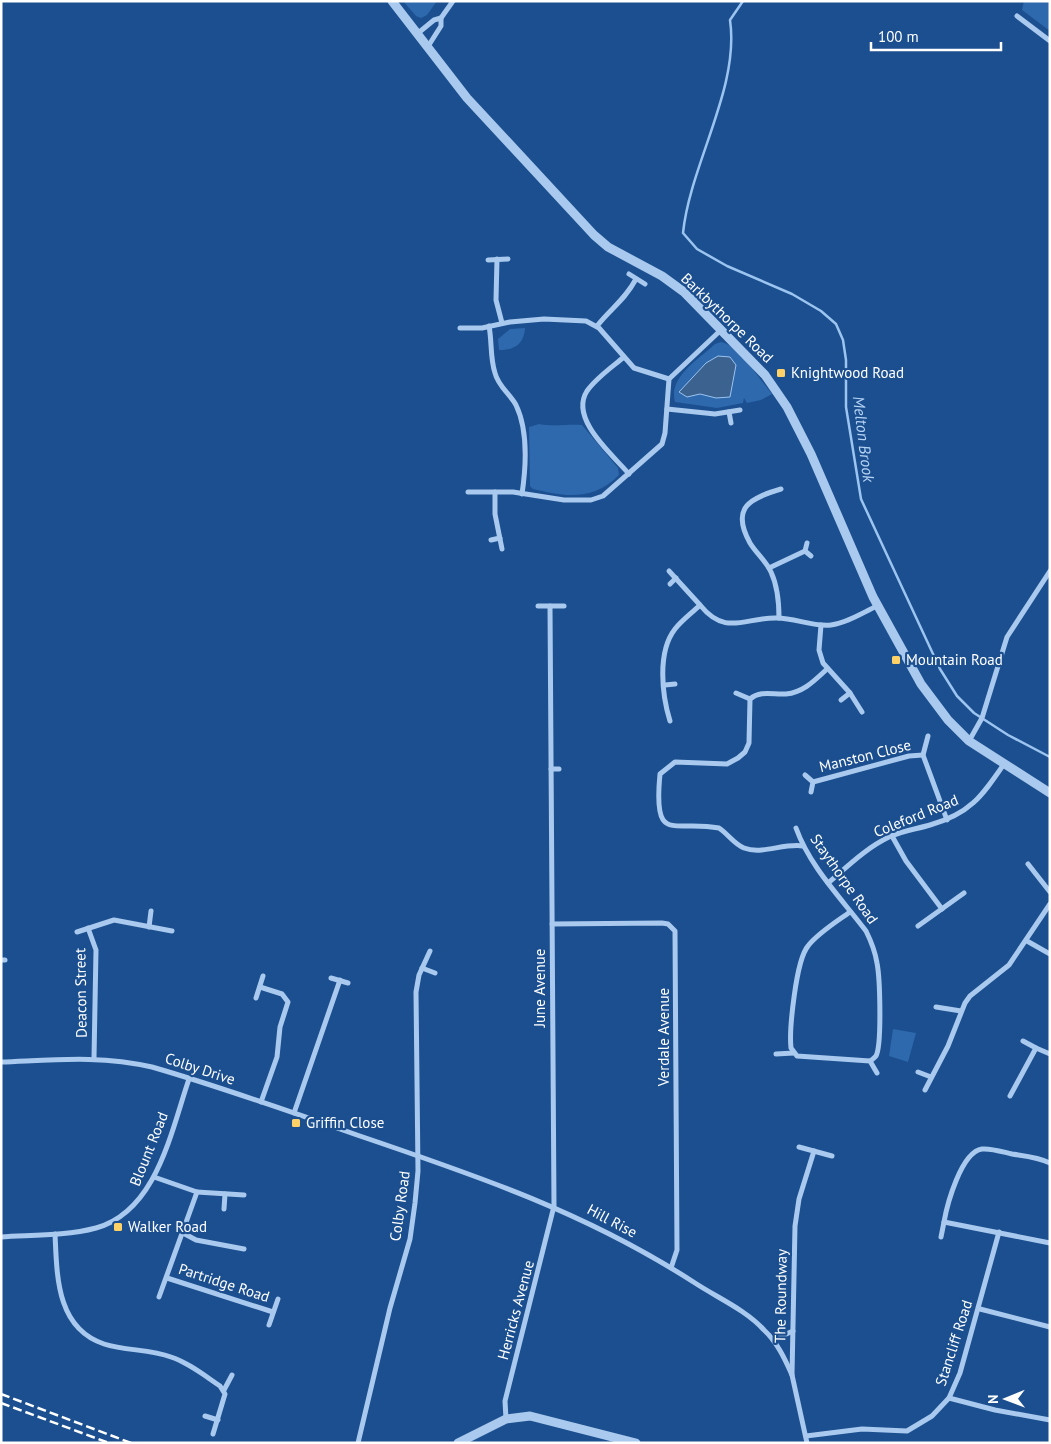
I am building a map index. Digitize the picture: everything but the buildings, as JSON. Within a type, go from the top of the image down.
[{"type":"street","name":"Barkbythorpe Road","points":[[392,1],[467,98],[594,235],[608,247],[675,285],[722,329],[766,375],[787,407],[830,495],[877,606],[921,684],[948,720],[969,741],[1050,793]]},
{"type":"street","points":[[427,48],[441,26],[441,18],[452,1]]},
{"type":"street","points":[[1017,16],[1050,41]]},
{"type":"street","points":[[417,34],[434,20],[441,18]]},
{"type":"street","points":[[488,260],[508,259]]},
{"type":"street","points":[[498,260],[496,300],[502,323]]},
{"type":"street","points":[[629,274],[645,284]]},
{"type":"street","points":[[597,326],[608,312],[623,300],[636,279]]},
{"type":"street","points":[[460,328],[548,319],[586,321],[597,326],[637,369],[669,379]]},
{"type":"street","points":[[489,326],[494,372],[498,382],[515,403],[522,425],[524,478],[522,494]]},
{"type":"street","points":[[468,492],[522,494],[560,500],[594,500],[609,492],[662,444],[665,433],[669,379],[722,329]]},
{"type":"street","points":[[624,357],[586,392],[583,412],[586,424],[629,474]]},
{"type":"street","points":[[666,410],[712,414],[740,410]]},
{"type":"street","points":[[729,412],[731,423]]},
{"type":"street","points":[[779,618],[777,592],[768,568],[750,542],[744,524],[744,512],[754,498],[781,489]]},
{"type":"street","points":[[495,492],[495,514],[502,549]]},
{"type":"street","points":[[749,492],[754,498]]},
{"type":"street","points":[[491,540],[500,538]]},
{"type":"street","points":[[805,551],[807,542]]},
{"type":"street","points":[[768,568],[805,551]]},
{"type":"street","points":[[805,551],[811,556]]},
{"type":"street","points":[[669,571],[711,617],[727,623],[779,618],[821,625],[844,622],[877,606]]},
{"type":"street","points":[[969,741],[984,712],[1007,637],[1050,571]]},
{"type":"street","points":[[670,584],[676,578]]},
{"type":"street","points":[[670,720],[664,685],[664,659],[670,638],[676,628],[700,605]]},
{"type":"street","points":[[538,606],[564,606]]},
{"type":"street","name":"June Avenue","points":[[550,606],[554,1206]]},
{"type":"street","points":[[821,625],[820,650],[827,669],[850,693],[862,712]]},
{"type":"street","points":[[736,693],[750,698],[762,693],[786,694],[800,690],[810,684],[827,669]]},
{"type":"street","points":[[664,685],[675,684]]},
{"type":"street","points":[[841,700],[850,693]]},
{"type":"street","points":[[750,698],[749,743],[745,752],[727,764],[675,762],[669,765],[660,774],[660,811],[667,824],[674,827],[719,828],[734,842],[750,850],[790,845],[802,846]]},
{"type":"street","name":"Manston Close","points":[[928,736],[923,755],[947,820]]},
{"type":"street","name":"Manston Close","points":[[813,782],[909,756],[923,755]]},
{"type":"street","name":"Coleford Road","points":[[828,883],[870,848],[892,836],[947,820],[978,800],[1004,764]]},
{"type":"street","points":[[551,770],[559,769]]},
{"type":"street","name":"Manston Close","points":[[805,775],[813,782]]},
{"type":"street","name":"Manston Close","points":[[811,792],[813,782]]},
{"type":"street","name":"Staythorpe Road","points":[[796,828],[802,846],[869,937],[877,964],[878,1049],[876,1057],[870,1061]]},
{"type":"street","points":[[892,836],[906,861],[942,908]]},
{"type":"street","points":[[1028,864],[1050,892]]},
{"type":"street","points":[[918,926],[964,893]]},
{"type":"street","points":[[925,1090],[948,1046],[961,1011],[970,996],[1009,966],[1050,904]]},
{"type":"street","points":[[149,927],[152,911]]},
{"type":"street","points":[[794,1053],[790,1042],[802,955],[808,945],[850,912]]},
{"type":"street","points":[[77,932],[114,920],[172,931]]},
{"type":"street","name":"Verdale Avenue","points":[[552,924],[662,923],[668,924],[675,931],[676,1250],[672,1268]]},
{"type":"street","name":"Deacon Street","points":[[88,928],[96,950],[94,1058]]},
{"type":"street","points":[[1027,941],[1050,954]]},
{"type":"street","name":"Colby Road","points":[[358,1443],[388,1316],[410,1239],[415,1203],[418,1154],[416,992],[422,968],[430,951]]},
{"type":"street","points":[[422,968],[435,973]]},
{"type":"street","points":[[256,998],[264,976]]},
{"type":"street","points":[[331,978],[348,983]]},
{"type":"street","points":[[294,1113],[340,980]]},
{"type":"street","points":[[260,987],[282,994],[288,1002],[280,1027],[277,1057],[261,1102]]},
{"type":"street","points":[[936,1007],[961,1011]]},
{"type":"street","points":[[1023,1041],[1050,1054]]},
{"type":"street","points":[[1010,1096],[1036,1048]]},
{"type":"street","points":[[776,1054],[794,1053],[797,1056],[870,1061],[876,1073]]},
{"type":"street","name":"Colby Drive","points":[[1,1062],[94,1058],[123,1060],[152,1066],[384,1144]]},
{"type":"street","points":[[918,1072],[931,1076]]},
{"type":"street","name":"Blount Road","points":[[1,1237],[55,1234],[97,1228],[126,1214],[146,1192],[154,1177],[188,1079]]},
{"type":"street","name":"Hill Rise","points":[[384,1144],[418,1154],[554,1206],[672,1268],[746,1314],[764,1330],[773,1340],[792,1375]]},
{"type":"street","points":[[799,1147],[832,1156]]},
{"type":"street","points":[[941,1237],[954,1188],[968,1157],[974,1152],[989,1150],[1041,1159],[1050,1163]]},
{"type":"street","name":"The Roundway","points":[[807,1440],[792,1375],[795,1213],[814,1151]]},
{"type":"street","points":[[154,1177],[197,1192],[244,1195]]},
{"type":"street","points":[[159,1297],[197,1192]]},
{"type":"street","points":[[224,1209],[226,1194]]},
{"type":"street","name":"Herricks Avenue","points":[[506,1419],[505,1401],[554,1206]]},
{"type":"street","points":[[944,1222],[1050,1243]]},
{"type":"street","name":"Stancliff Road","points":[[807,1440],[862,1428],[907,1431],[932,1416],[949,1398],[960,1373],[980,1309],[999,1232]]},
{"type":"street","points":[[183,1233],[196,1240],[244,1249]]},
{"type":"street","points":[[55,1234],[60,1296],[76,1325],[82,1331],[104,1344],[174,1358],[224,1390]]},
{"type":"street","name":"Partridge Road","points":[[167,1278],[273,1312]]},
{"type":"street","name":"Partridge Road","points":[[269,1325],[278,1300]]},
{"type":"street","points":[[980,1309],[1050,1327]]},
{"type":"street","points":[[773,1340],[793,1331]]},
{"type":"street","points":[[213,1434],[224,1401],[224,1390],[232,1376]]},
{"type":"street","points":[[949,1398],[996,1410],[1050,1420]]},
{"type":"street","points":[[205,1416],[218,1420]]},
{"type":"street","points":[[458,1443],[506,1419],[530,1416],[636,1443]]},
{"type":"shaded area","points":[[403,1],[437,1],[427,15],[421,18],[416,16]]},
{"type":"shaded area","points":[[1024,1],[1050,1],[1050,31],[1022,10]]},
{"type":"shaded area","points":[[525,328],[523,338],[518,345],[510,349],[499,350],[498,339],[510,329]]},
{"type":"shaded area","points":[[721,342],[742,356],[772,394],[761,400],[747,403],[744,398],[743,403],[717,408],[675,402],[676,384],[686,369],[715,344]]},
{"type":"shaded area","points":[[718,356],[730,357],[736,365],[730,397],[716,398],[700,394],[687,397],[679,392],[706,363]]},
{"type":"shaded area","points":[[539,424],[582,425],[618,468],[619,475],[599,489],[579,495],[557,494],[533,489],[530,486],[529,427]]},
{"type":"shaded area","points":[[893,1029],[916,1033],[908,1062],[889,1056]]},
{"type":"waterway","name":"Melton Brook","points":[[743,1],[730,20],[731,46],[728,72],[687,207],[683,233],[697,249],[727,266],[792,294],[821,311],[836,324],[843,340],[846,360],[846,407],[861,499],[940,669],[957,696],[974,713],[1008,735],[1050,757]]},
{"type":"railway","points":[[1,1394],[131,1443]]},
{"type":"railway","points":[[1,1403],[109,1443]]},
{"type":"place","name":"Knightwood Road","points":[[781,373]]},
{"type":"place","name":"Mountain Road","points":[[896,660]]},
{"type":"place","name":"Griffin Close","points":[[296,1123]]},
{"type":"place","name":"Walker Road","points":[[118,1227]]}]
